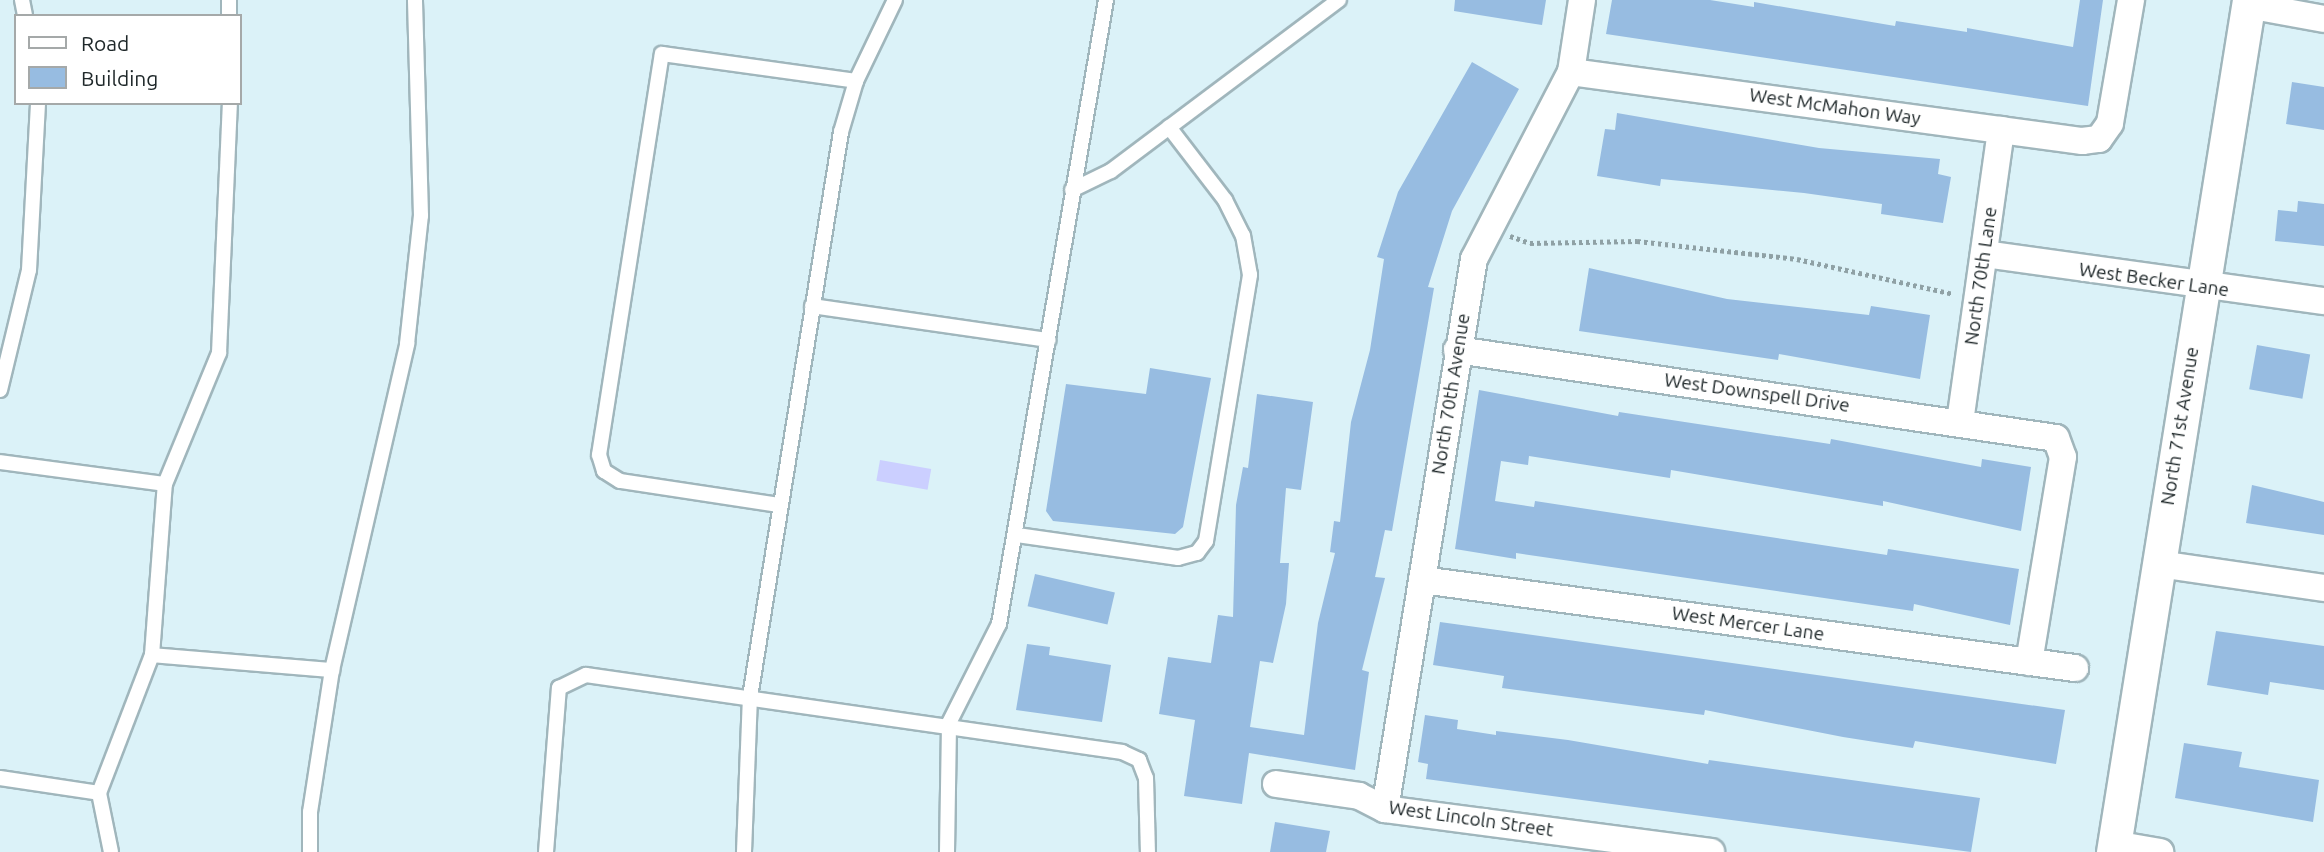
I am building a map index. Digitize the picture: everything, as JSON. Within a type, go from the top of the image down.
[{"type":"street","name":"North 70th Avenue","points":[[1385,809],[1457,350],[1474,259],[1488,227],[1571,72],[1582,0]]},
{"type":"street","name":"West McMahon Way","points":[[1571,72],[2001,130],[2099,139],[2110,123],[2131,0]]},
{"type":"street","points":[[2248,3],[2324,19]]},
{"type":"street","name":"North 71st Avenue","points":[[2113,848],[2248,3]]},
{"type":"street","name":"North 70th Lane","points":[[1960,422],[2001,130]]},
{"type":"street","name":"West Becker Lane","points":[[1984,254],[2201,288],[2324,301]]},
{"type":"street","name":"West Downspell Drive","points":[[1457,350],[2056,438],[2063,457],[2029,662]]},
{"type":"street","points":[[2159,564],[2324,589]]},
{"type":"street","name":"West Mercer Lane","points":[[1422,580],[2075,668]]},
{"type":"street","name":"West Lincoln Street","points":[[1276,784],[1359,796],[1385,809],[1711,852]]},
{"type":"street","points":[[2113,848],[2160,852]]},
{"type":"lane","points":[[310,852],[310,812],[332,670],[407,344],[421,216],[415,0]]},
{"type":"lane","points":[[744,852],[750,697],[841,132],[856,81],[895,0]]},
{"type":"lane","points":[[947,852],[949,723],[999,624],[1017,535],[1072,190],[1106,0]]},
{"type":"lane","points":[[1072,190],[1111,171],[1339,0]]},
{"type":"lane","points":[[779,505],[620,481],[604,471],[599,455],[662,54],[856,81]]},
{"type":"lane","points":[[0,390],[29,270],[38,105]]},
{"type":"lane","points":[[111,852],[99,793],[152,655],[164,484],[219,353],[230,105]]},
{"type":"lane","points":[[1017,535],[1178,558],[1197,553],[1206,541],[1250,275],[1243,236],[1225,200],[1169,127]]},
{"type":"lane","points":[[812,306],[1049,340]]},
{"type":"lane","points":[[0,462],[164,484]]},
{"type":"lane","points":[[152,655],[332,670]]},
{"type":"lane","points":[[546,852],[559,688],[586,676],[949,723],[1139,760],[1150,811],[1148,852]]},
{"type":"lane","points":[[0,778],[99,793]]},
{"type":"path","points":[[1488,227],[1530,243],[1614,240],[1797,259],[1978,300]]},
{"type":"water","points":[[880,460],[931,469],[928,490],[876,481]]},
{"type":"building","points":[[1455,0],[1546,0],[1542,25],[1454,11]]},
{"type":"building","points":[[1612,0],[1710,0],[1754,7],[1754,2],[1895,26],[1896,21],[1967,32],[1967,28],[2073,47],[2080,0],[2103,0],[2088,106],[1606,34]]},
{"type":"building","points":[[1472,62],[1519,89],[1452,211],[1428,287],[1434,288],[1392,531],[1385,530],[1375,577],[1385,578],[1362,670],[1369,672],[1355,770],[1249,753],[1242,804],[1184,796],[1195,720],[1159,714],[1168,657],[1211,663],[1218,615],[1233,617],[1236,505],[1243,467],[1248,468],[1257,394],[1313,402],[1301,490],[1286,488],[1280,563],[1289,563],[1286,604],[1273,663],[1260,661],[1250,727],[1304,735],[1318,623],[1335,553],[1330,552],[1334,521],[1340,522],[1351,422],[1370,350],[1384,259],[1377,257],[1398,192]]},
{"type":"building","points":[[2292,82],[2324,87],[2324,130],[2286,124]]},
{"type":"building","points":[[1617,113],[1819,148],[1940,159],[1938,174],[1951,177],[1943,223],[1881,214],[1882,204],[1804,193],[1661,179],[1660,186],[1597,176],[1605,129],[1615,130]]},
{"type":"building","points":[[2298,201],[2324,204],[2324,246],[2275,241],[2278,210],[2297,212]]},
{"type":"building","points":[[1589,268],[1727,299],[1869,315],[1871,306],[1930,315],[1920,379],[1779,354],[1778,360],[1579,331]]},
{"type":"building","points":[[2257,345],[2310,354],[2302,399],[2249,389]]},
{"type":"building","points":[[1150,368],[1211,378],[1183,527],[1175,534],[1053,521],[1046,511],[1066,384],[1146,394]]},
{"type":"building","points":[[1479,390],[1618,416],[1619,412],[1830,444],[1831,439],[1981,467],[1982,459],[2031,467],[2021,531],[1883,501],[1883,506],[1671,470],[1670,478],[1529,456],[1528,465],[1501,461],[1495,501],[1534,507],[1535,501],[1887,555],[1888,549],[2019,569],[2010,625],[1914,604],[1913,611],[1516,553],[1516,559],[1455,549]]},
{"type":"building","points":[[2252,485],[2324,502],[2324,535],[2246,523]]},
{"type":"building","points":[[1035,574],[1115,592],[1107,625],[1028,606]]},
{"type":"building","points":[[1440,622],[2065,710],[2056,764],[1915,741],[1913,748],[1705,710],[1704,715],[1502,688],[1504,676],[1433,665]]},
{"type":"building","points":[[2216,631],[2324,646],[2324,690],[2270,682],[2268,695],[2207,685]]},
{"type":"building","points":[[1027,644],[1050,647],[1049,655],[1111,665],[1102,722],[1016,710]]},
{"type":"building","points":[[1425,715],[1458,720],[1457,729],[1496,735],[1496,731],[1568,740],[1708,764],[1709,760],[1980,798],[1971,852],[1426,779],[1428,764],[1418,762]]},
{"type":"building","points":[[2184,743],[2242,752],[2239,767],[2319,780],[2313,822],[2175,798]]},
{"type":"building","points":[[1275,822],[1330,831],[1326,852],[1270,852]]}]
